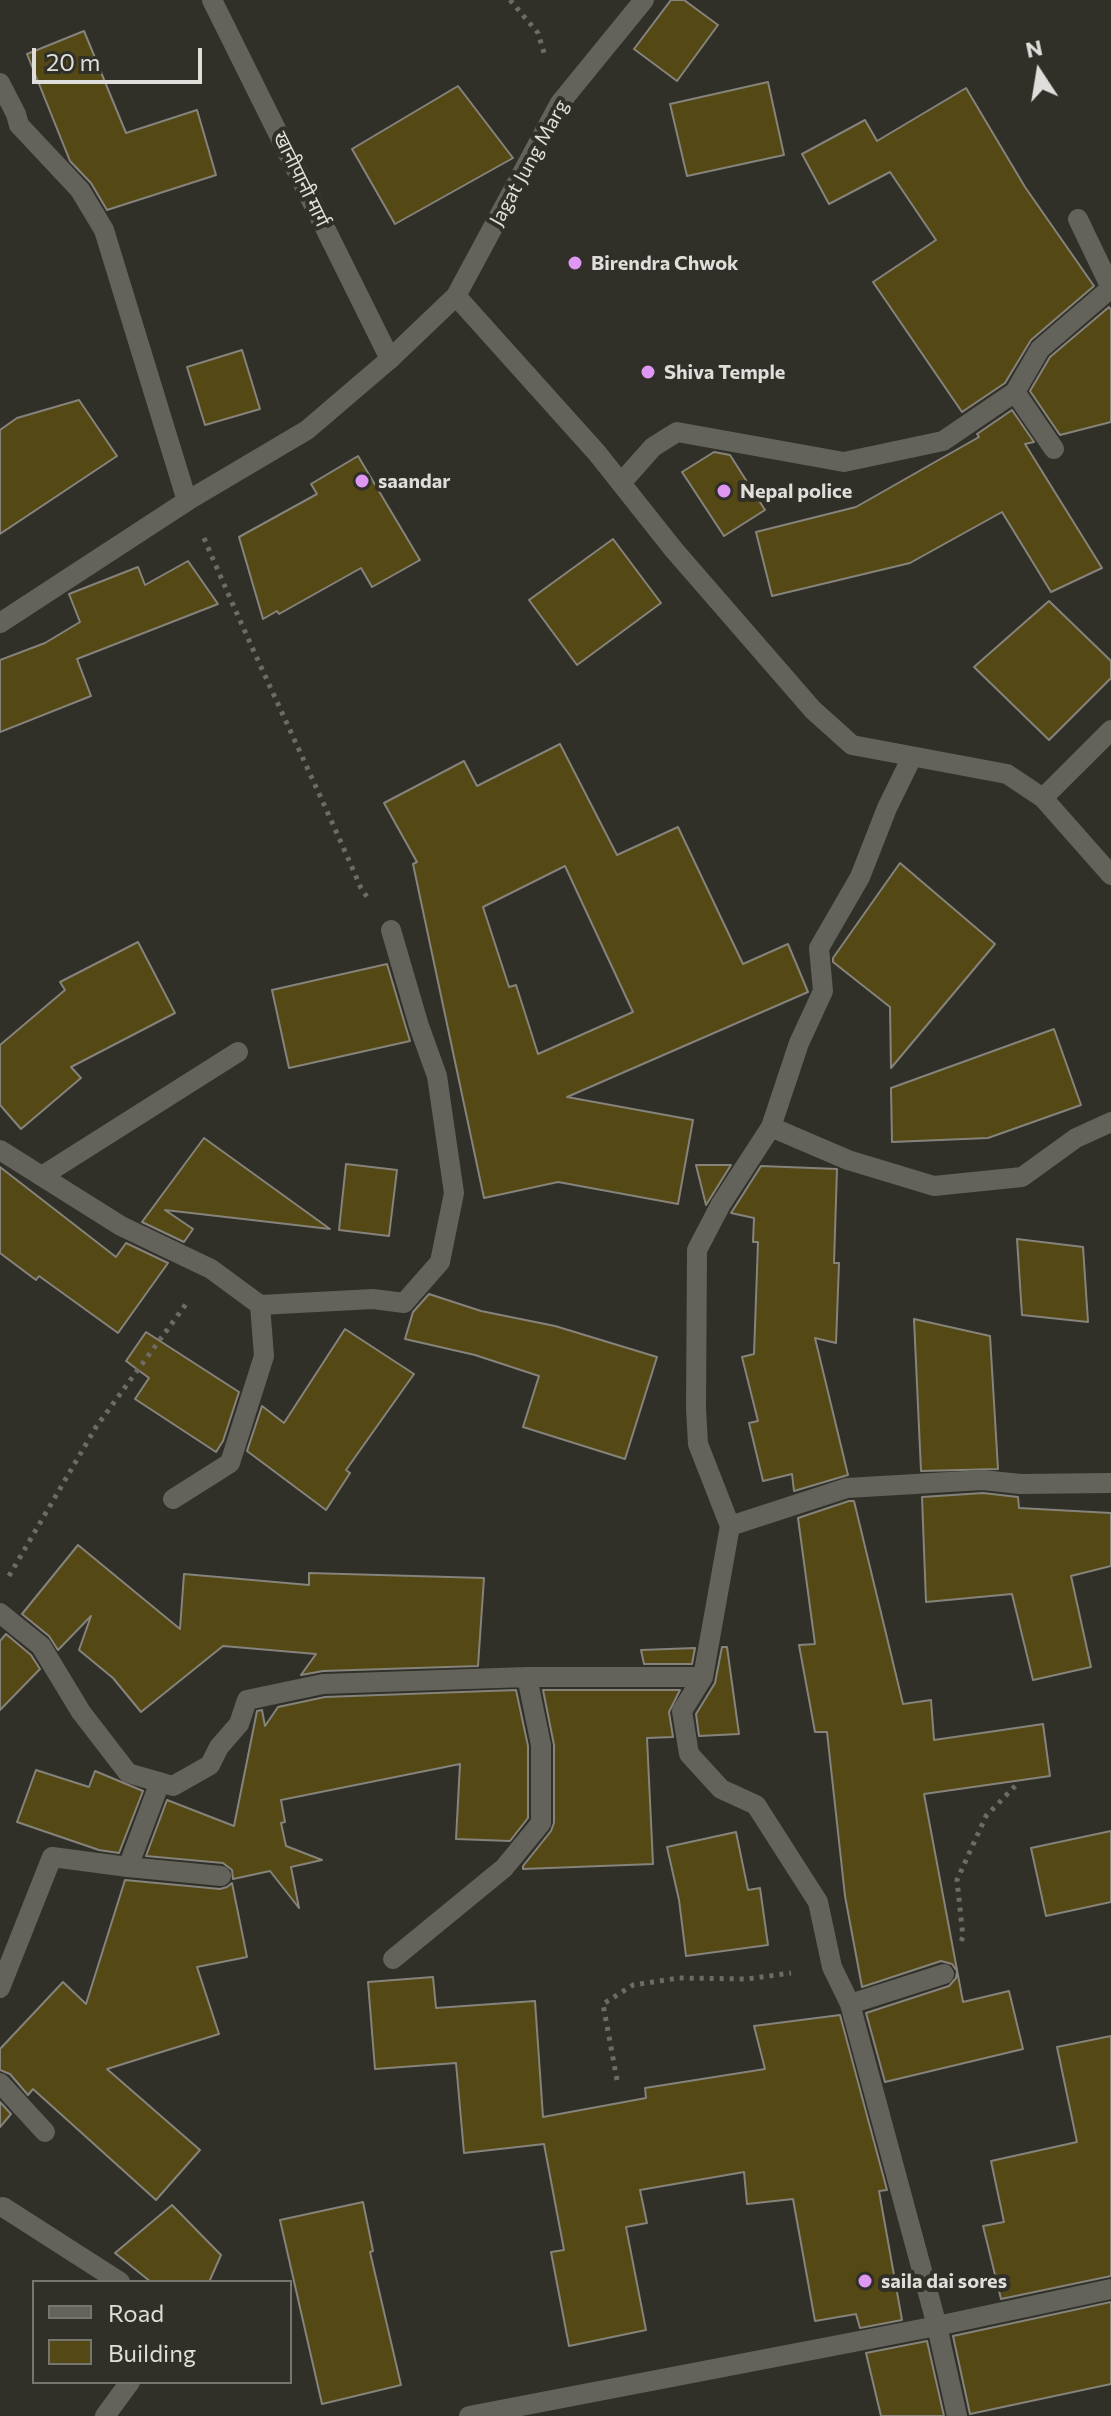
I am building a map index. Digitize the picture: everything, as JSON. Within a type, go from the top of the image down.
[{"type":"street","name":"खानीपानी मार्ग","points":[[212,0],[390,359]]},
{"type":"street","name":"Jagat Jung Marg","points":[[0,623],[187,501],[307,430],[390,359],[456,296],[560,103],[644,0]]},
{"type":"street","points":[[0,83],[19,125],[80,190],[104,230],[187,501]]},
{"type":"street","points":[[0,129],[16,114]]},
{"type":"street","points":[[621,483],[653,447],[677,432],[844,462],[943,441],[1015,392],[1040,349],[1111,288],[1078,219]]},
{"type":"street","points":[[456,296],[597,453],[674,550],[813,710],[852,745],[1007,774],[1043,798],[1111,875]]},
{"type":"street","points":[[1015,392],[1054,449]]},
{"type":"street","points":[[1043,798],[1111,730]]},
{"type":"street","points":[[912,757],[887,808],[860,877],[819,948],[823,991],[799,1043],[771,1127],[721,1204],[697,1250],[698,1444],[730,1526],[703,1677],[682,1711],[689,1754],[721,1789],[756,1805],[818,1902],[832,1967],[850,2004],[937,2326],[957,2416]]},
{"type":"street","points":[[0,1150],[121,1226],[211,1269],[260,1305],[373,1299],[404,1303],[440,1262],[454,1193],[437,1076],[391,930]]},
{"type":"street","points":[[42,1176],[238,1052]]},
{"type":"street","points":[[771,1127],[848,1160],[934,1186],[1022,1177],[1076,1138],[1111,1122]]},
{"type":"street","points":[[173,1499],[230,1463],[264,1356],[260,1305]]},
{"type":"street","points":[[730,1526],[847,1488],[983,1480],[1020,1484],[1111,1483]]},
{"type":"street","points":[[0,1613],[41,1646],[81,1712],[128,1773],[173,1786],[210,1765],[219,1747],[239,1724],[247,1700],[323,1684],[527,1677],[703,1677]]},
{"type":"street","points":[[393,1959],[504,1868],[541,1823],[541,1745],[527,1677]]},
{"type":"street","points":[[128,1867],[160,1782]]},
{"type":"street","points":[[0,1988],[52,1857],[221,1876]]},
{"type":"street","points":[[850,2004],[944,1974]]},
{"type":"street","points":[[0,2083],[45,2132]]},
{"type":"street","points":[[3,2207],[117,2280]]},
{"type":"street","points":[[469,2416],[937,2326],[1111,2289]]},
{"type":"street","points":[[105,2416],[129,2384]]},
{"type":"path","points":[[510,0],[538,33],[560,103]]},
{"type":"path","points":[[187,501],[361,888],[391,930]]},
{"type":"path","points":[[8,1577],[96,1427],[211,1269]]},
{"type":"path","points":[[944,1974],[963,1937],[957,1880],[986,1816],[1019,1782]]},
{"type":"path","points":[[617,2080],[603,2004],[633,1985],[679,1978],[747,1979],[832,1967]]},
{"type":"building","points":[[671,0],[684,0],[718,25],[677,81],[634,49]]},
{"type":"building","points":[[84,31],[126,133],[197,110],[216,175],[107,210],[91,183],[70,161],[27,54]]},
{"type":"building","points":[[768,82],[784,155],[687,176],[670,104]]},
{"type":"building","points":[[458,86],[513,158],[395,224],[352,149]]},
{"type":"building","points":[[966,88],[1025,187],[1094,286],[1031,340],[1005,383],[962,412],[873,282],[936,240],[890,172],[829,204],[802,154],[865,120],[877,141]]},
{"type":"building","points":[[1109,307],[1111,422],[1060,435],[1030,391],[1050,357]]},
{"type":"building","points":[[242,350],[260,409],[205,425],[187,367]]},
{"type":"building","points":[[79,400],[117,456],[0,534],[0,430],[17,418]]},
{"type":"building","points":[[1012,410],[1034,442],[1025,444],[1102,568],[1051,592],[1002,512],[910,563],[772,596],[756,532],[856,507],[979,437],[977,434]]},
{"type":"building","name":"Nepal police","points":[[714,452],[730,455],[765,510],[724,536],[682,472]]},
{"type":"building","points":[[358,456],[420,560],[372,587],[361,568],[279,614],[277,611],[263,619],[239,537],[317,494],[311,484]]},
{"type":"building","points":[[613,539],[661,603],[577,665],[529,600]]},
{"type":"building","points":[[188,561],[218,604],[77,659],[91,696],[0,732],[0,660],[45,643],[80,622],[69,594],[138,567],[145,585]]},
{"type":"building","points":[[1049,601],[1111,661],[1111,678],[1049,740],[974,667]]},
{"type":"building","points":[[560,744],[617,855],[678,827],[743,964],[788,944],[808,992],[567,1097],[693,1120],[678,1204],[558,1182],[484,1198],[413,864],[417,862],[384,803],[464,761],[477,786]],"holes":[[[565,866],[633,1012],[538,1054],[516,985],[509,987],[483,907]]]},
{"type":"building","points":[[900,863],[995,944],[891,1068],[890,1007],[833,962],[833,958]]},
{"type":"building","points":[[138,942],[175,1013],[71,1067],[81,1078],[21,1129],[0,1105],[0,1045],[65,990],[60,982]]},
{"type":"building","points":[[387,964],[410,1041],[289,1068],[272,990]]},
{"type":"building","points":[[1054,1029],[1081,1105],[988,1138],[892,1142],[891,1088]]},
{"type":"building","points":[[204,1138],[330,1229],[165,1210],[193,1229],[184,1242],[142,1222]]},
{"type":"building","points":[[346,1164],[397,1170],[389,1236],[339,1230]]},
{"type":"building","points":[[696,1165],[731,1165],[706,1205]]},
{"type":"building","points":[[761,1166],[837,1169],[834,1263],[839,1263],[836,1343],[815,1338],[848,1475],[794,1491],[792,1474],[763,1481],[749,1423],[758,1421],[742,1357],[754,1354],[758,1242],[753,1242],[754,1218],[731,1213]]},
{"type":"building","points":[[0,1167],[116,1257],[126,1243],[168,1263],[118,1333],[39,1276],[36,1280],[0,1253]]},
{"type":"building","points":[[1017,1239],[1083,1247],[1088,1322],[1022,1315]]},
{"type":"building","points":[[429,1294],[481,1311],[555,1326],[657,1357],[625,1459],[523,1427],[539,1376],[475,1355],[405,1339],[413,1312]]},
{"type":"building","points":[[914,1319],[990,1336],[998,1469],[921,1471]]},
{"type":"building","points":[[345,1329],[414,1374],[346,1470],[350,1473],[326,1510],[247,1451],[262,1406],[284,1423]]},
{"type":"building","points":[[146,1332],[239,1392],[223,1441],[216,1452],[135,1399],[149,1378],[126,1361]]},
{"type":"building","points":[[983,1493],[1018,1497],[1019,1508],[1111,1513],[1111,1566],[1071,1576],[1091,1667],[1033,1680],[1012,1594],[926,1602],[922,1497]]},
{"type":"building","points":[[854,1501],[903,1704],[931,1700],[934,1740],[1043,1724],[1050,1776],[924,1794],[963,2002],[1009,1991],[1023,2049],[885,2082],[866,2013],[949,1986],[956,1978],[957,1971],[952,1964],[941,1961],[862,1987],[845,1896],[827,1732],[815,1732],[799,1645],[815,1644],[798,1518]]},
{"type":"building","points":[[78,1545],[180,1629],[184,1574],[309,1585],[309,1573],[484,1578],[478,1666],[323,1671],[301,1675],[316,1654],[223,1646],[141,1712],[113,1678],[79,1650],[91,1616],[58,1650],[49,1636],[22,1614]]},
{"type":"building","points":[[6,1634],[31,1655],[40,1669],[0,1710],[0,1641]]},
{"type":"building","points":[[722,1647],[727,1647],[739,1734],[699,1736],[696,1714],[715,1683]]},
{"type":"building","points":[[695,1648],[692,1664],[644,1664],[641,1650]]},
{"type":"building","points":[[516,1690],[528,1746],[528,1818],[510,1841],[456,1839],[460,1764],[281,1800],[285,1822],[281,1823],[286,1846],[322,1860],[291,1867],[299,1908],[270,1871],[233,1879],[232,1870],[223,1863],[146,1856],[167,1800],[234,1826],[257,1711],[262,1710],[265,1726],[278,1707],[325,1697]]},
{"type":"building","points":[[543,1690],[680,1690],[669,1712],[673,1737],[647,1738],[653,1864],[523,1869],[554,1823],[554,1745]]},
{"type":"building","points":[[36,1770],[89,1787],[95,1771],[143,1791],[119,1853],[99,1850],[17,1822]]},
{"type":"building","points":[[1111,1831],[1111,1902],[1046,1916],[1031,1848]]},
{"type":"building","points":[[736,1832],[748,1890],[760,1888],[768,1945],[686,1956],[679,1900],[667,1847]]},
{"type":"building","points":[[125,1880],[220,1889],[232,1883],[247,1957],[197,1967],[219,2034],[107,2069],[200,2150],[156,2200],[33,2089],[28,2095],[10,2074],[0,2070],[0,2049],[63,1982],[86,2004]]},
{"type":"building","points":[[433,1977],[436,2008],[535,2001],[543,2117],[646,2098],[645,2088],[765,2069],[754,2026],[840,2015],[887,2190],[879,2191],[902,2320],[860,2328],[856,2314],[815,2321],[793,2199],[747,2204],[744,2172],[640,2190],[647,2223],[626,2227],[646,2330],[569,2346],[551,2252],[564,2250],[544,2144],[464,2153],[456,2063],[375,2069],[368,1982]]},
{"type":"building","points":[[1111,2036],[1111,2276],[1001,2299],[983,2226],[1004,2222],[991,2161],[1077,2142],[1057,2047]]},
{"type":"building","points":[[0,2102],[11,2114],[0,2127]]},
{"type":"building","points":[[363,2202],[373,2251],[370,2252],[401,2385],[322,2404],[280,2220]]},
{"type":"building","points":[[172,2205],[221,2255],[210,2280],[149,2280],[115,2253]]},
{"type":"building","points":[[1111,2302],[1111,2384],[970,2414],[953,2336]]},
{"type":"building","points":[[927,2341],[944,2416],[881,2416],[866,2353]]},
{"type":"place","name":"Birendra Chwok","points":[[575,263]]},
{"type":"place","name":"Shiva Temple","points":[[648,372]]},
{"type":"place","name":"saandar","points":[[362,481]]},
{"type":"place","name":"Nepal police","points":[[724,491]]},
{"type":"place","name":"saila dai sores","points":[[865,2281]]}]
